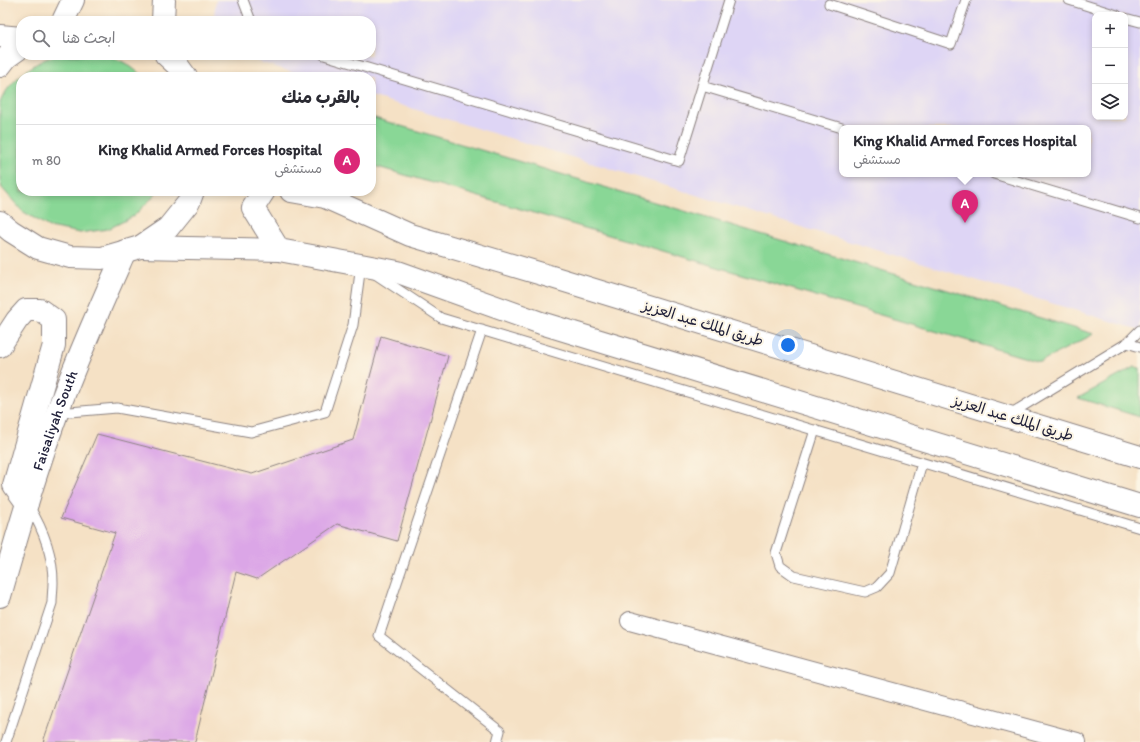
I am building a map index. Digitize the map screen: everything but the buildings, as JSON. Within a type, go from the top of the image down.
[{"type":"main road","points":[[65,16],[73,0]]},
{"type":"main road","points":[[163,16],[164,0]]},
{"type":"main road","points":[[0,36],[16,38]]},
{"type":"main road","points":[[0,66],[7,57],[16,51]]},
{"type":"main road","points":[[171,60],[182,72]]},
{"type":"main road","points":[[0,222],[11,231],[38,248],[70,257],[102,258],[132,249],[168,228],[189,202],[191,196]]},
{"type":"main road","points":[[261,196],[253,208],[279,250]]},
{"type":"main road","name":"طريق الملك عبد العزيز","points":[[325,196],[410,235],[582,286],[1140,457]]},
{"type":"main road","points":[[132,249],[279,250],[398,272],[541,323],[1140,506]]},
{"type":"main road","name":"Faisaliyah South","points":[[0,596],[26,503],[57,413],[85,341],[132,249]]},
{"type":"main road","points":[[0,346],[17,320],[26,310],[40,310],[54,320],[54,345],[14,485],[26,503]]},
{"type":"street","points":[[630,621],[1077,742]]},
{"type":"lane","points":[[243,0],[249,16]]},
{"type":"lane","points":[[341,60],[679,161],[728,0]]},
{"type":"lane","points":[[829,4],[951,44],[966,0]]},
{"type":"lane","points":[[1069,0],[1107,12]]},
{"type":"lane","points":[[1128,19],[1140,22]]},
{"type":"lane","points":[[702,86],[839,127]]},
{"type":"lane","points":[[1004,177],[1140,218]]},
{"type":"lane","points":[[57,413],[117,408],[251,432],[325,412],[353,325],[361,265],[441,318],[1140,528]]},
{"type":"lane","points":[[482,330],[379,636],[500,731],[497,742]]},
{"type":"lane","points":[[1008,416],[1126,343],[1140,330]]},
{"type":"lane","points":[[1126,343],[1140,347]]},
{"type":"lane","points":[[815,430],[776,553],[780,566],[794,576],[865,592],[878,587],[890,574],[922,463]]},
{"type":"lane","points":[[6,742],[52,603],[52,561],[38,520],[26,503]]},
{"type":"shaded area","points":[[216,0],[1140,0],[1140,330],[376,98],[376,72],[292,72],[254,60],[376,60],[376,16],[214,15]]},
{"type":"green space","points":[[118,60],[137,72],[25,72],[41,61]]},
{"type":"green space","points":[[16,80],[16,196],[154,196],[134,216],[108,229],[80,233],[49,227],[22,211],[2,188],[0,182],[0,103],[3,96]]},
{"type":"green space","points":[[376,119],[1094,334],[1040,362],[376,166]]},
{"type":"green space","points":[[1135,367],[1140,368],[1140,417],[1078,398]]},
{"type":"place","name":"King Khalid Armed Forces Hospital","points":[[965,223]]}]
